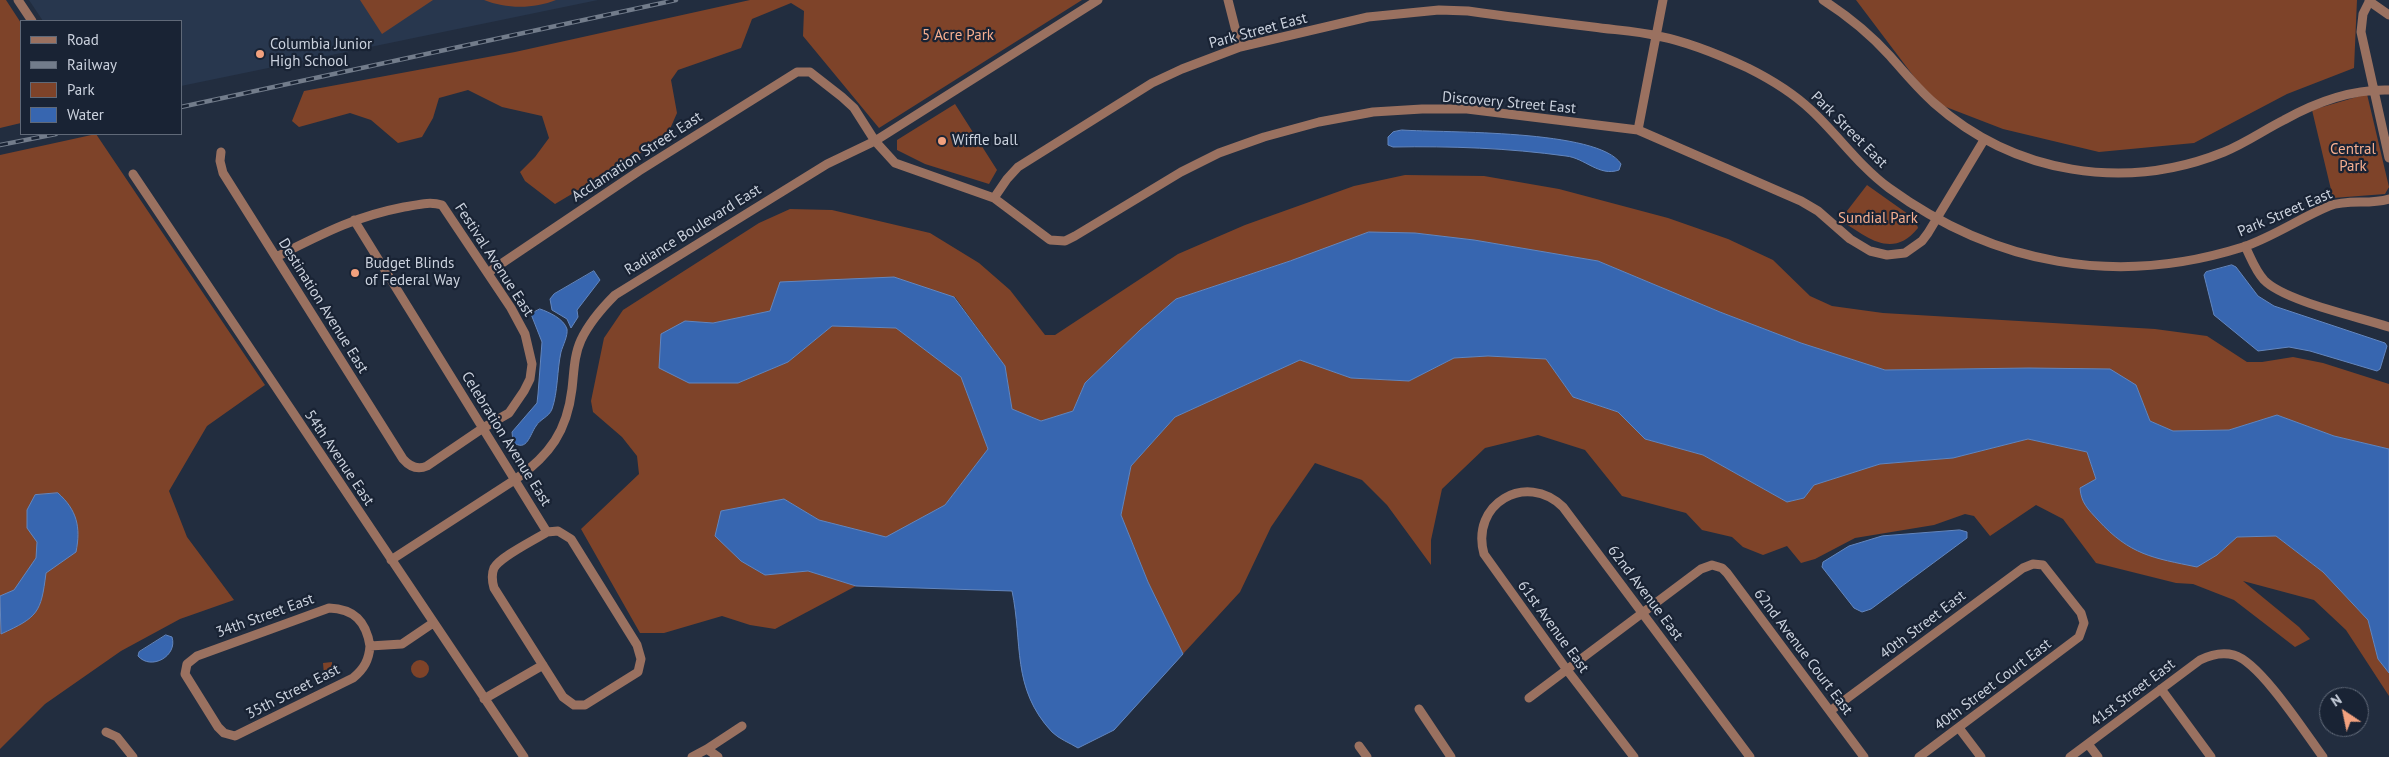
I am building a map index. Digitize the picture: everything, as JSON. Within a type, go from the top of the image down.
[{"type":"street","points":[[18,0],[31,20]]},
{"type":"street","name":"Radiance Boulevard East","points":[[391,560],[534,466],[559,436],[568,414],[575,362],[581,341],[601,308],[615,294],[827,164],[875,141],[1098,0]]},
{"type":"street","points":[[1228,0],[1240,47]]},
{"type":"street","points":[[1638,130],[1663,0]]},
{"type":"street","points":[[1823,0],[1844,13],[1866,31],[1933,102],[1984,140],[2028,158],[2077,171],[2130,173],[2164,169],[2196,162],[2226,152],[2315,105],[2374,90],[2389,82]]},
{"type":"street","points":[[2389,15],[2370,0],[2363,14],[2361,32],[2389,158]]},
{"type":"street","name":"Park Street East","points":[[994,198],[1006,179],[1018,167],[1152,83],[1182,69],[1240,47],[1368,17],[1439,10],[1468,11],[1657,36],[1691,45],[1748,68],[1790,93],[1811,109],[1856,160],[1882,182],[1937,219],[1984,242],[2058,263],[2115,267],[2194,260],[2245,246],[2331,206],[2389,199]]},
{"type":"street","name":"Acclamation Street East","points":[[489,272],[639,171],[797,72],[804,71],[817,76],[854,108],[875,141]]},
{"type":"street","points":[[2374,90],[2389,90]]},
{"type":"street","name":"Discovery Street East","points":[[994,198],[1050,240],[1058,242],[1075,236],[1181,172],[1219,153],[1264,137],[1319,122],[1373,112],[1467,109],[1638,130],[1801,201],[1818,211],[1850,239],[1870,251],[1895,255],[1905,253],[1922,241],[1937,219]]},
{"type":"street","points":[[1937,219],[1984,140]]},
{"type":"street","points":[[875,141],[895,163],[994,198]]},
{"type":"street","name":"Destination Avenue East","points":[[221,152],[220,161],[223,173],[403,459],[414,467]]},
{"type":"street","name":"54th Avenue East","points":[[133,174],[524,757]]},
{"type":"street","name":"Festival Avenue East","points":[[354,220],[374,213],[429,202],[442,205],[489,272],[525,334],[532,364],[530,379],[518,403],[509,413],[483,428],[427,466],[414,467]]},
{"type":"street","points":[[276,257],[334,227],[354,220]]},
{"type":"street","name":"Celebration Avenue East","points":[[354,220],[516,479],[547,532]]},
{"type":"street","points":[[2245,246],[2256,268],[2265,280],[2284,294],[2389,326]]},
{"type":"street","name":"62nd Avenue East","points":[[1495,504],[1512,495],[1530,491],[1555,500],[1644,614],[1750,757]]},
{"type":"street","name":"61st Avenue East","points":[[1495,504],[1488,513],[1482,529],[1484,554],[1567,670],[1634,757]]},
{"type":"street","points":[[558,531],[571,539],[637,645],[641,659],[638,672],[633,677],[585,705],[574,705],[566,701],[494,588],[492,575],[500,563],[547,532],[558,531]]},
{"type":"street","name":"62nd Avenue Court East","points":[[1644,614],[1701,569],[1712,564],[1717,566],[1727,573],[1864,757]]},
{"type":"street","name":"40th Street Court East","points":[[1919,757],[2076,640],[2082,632],[2084,623],[2081,613],[2046,568],[2043,565],[2033,564]]},
{"type":"street","name":"40th Street East","points":[[1830,711],[2023,568],[2033,564]]},
{"type":"street","name":"34th Street East","points":[[229,735],[218,728],[186,678],[185,669],[187,664],[197,656],[328,608],[345,610],[358,616],[368,633],[370,646]]},
{"type":"street","points":[[1529,698],[1644,614]]},
{"type":"street","points":[[370,646],[402,644],[433,623]]},
{"type":"street","name":"35th Street East","points":[[229,735],[242,734],[352,678],[365,666],[369,657],[370,646]]},
{"type":"street","name":"41st Street East","points":[[2070,757],[2200,660],[2215,655],[2234,655],[2252,665],[2323,757]]},
{"type":"street","points":[[484,699],[543,665]]},
{"type":"street","points":[[2161,689],[2211,757]]},
{"type":"street","points":[[1418,709],[1451,757]]},
{"type":"street","points":[[692,757],[742,726]]},
{"type":"street","points":[[1959,728],[1982,757]]},
{"type":"street","points":[[106,732],[117,737],[133,757]]},
{"type":"street","points":[[2088,744],[2098,757]]},
{"type":"street","points":[[1359,746],[1367,757]]},
{"type":"street","points":[[707,748],[718,757]]},
{"type":"shaded area","name":"Columbia Junior High School","points":[[29,0],[598,0],[182,86],[182,20],[42,20]]},
{"type":"green space","points":[[0,0],[6,0],[20,21],[20,123],[0,128]]},
{"type":"green space","points":[[360,0],[433,0],[382,34]]},
{"type":"green space","points":[[484,0],[556,0],[539,5],[520,7],[501,5]]},
{"type":"green space","name":"5 Acre Park","points":[[750,0],[1082,0],[879,128],[803,36],[804,11],[791,3],[752,19],[741,48],[678,70],[671,80],[677,113],[666,138],[555,204],[525,181],[520,172],[535,157],[549,138],[542,116],[502,107],[468,90],[439,98],[433,118],[422,137],[398,143],[371,120],[350,113],[299,127],[292,121],[304,91],[515,52]]},
{"type":"green space","points":[[1856,0],[2357,0],[2354,68],[2287,94],[2194,143],[2099,152],[2003,129],[1933,102]]},
{"type":"green space","name":"Central Park","points":[[2367,94],[2389,187],[2385,194],[2333,198],[2312,110]]},
{"type":"green space","points":[[955,104],[997,170],[989,184],[925,164],[897,150],[897,140]]},
{"type":"green space","points":[[97,135],[265,385],[207,426],[169,491],[187,537],[234,600],[180,619],[121,651],[45,704],[0,749],[0,155]]},
{"type":"green space","points":[[1405,175],[1484,176],[1559,189],[1668,218],[1728,239],[1773,260],[1810,296],[1832,306],[1883,313],[2155,329],[2207,336],[2247,362],[2262,362],[2293,357],[2323,363],[2389,384],[2389,449],[2334,436],[2277,415],[2229,430],[2173,431],[2150,421],[2136,385],[2029,368],[1885,370],[1801,343],[1720,312],[1598,261],[1474,240],[1415,233],[1290,261],[1176,299],[1140,330],[1085,383],[1073,411],[1041,421],[1012,409],[1005,366],[955,297],[770,311],[713,323],[685,321],[689,383],[738,383],[788,362],[832,326],[896,328],[962,377],[988,449],[945,505],[886,538],[819,520],[784,499],[721,511],[741,561],[765,575],[808,571],[856,586],[775,629],[750,625],[722,616],[664,633],[640,633],[581,529],[639,474],[637,456],[622,437],[593,412],[591,401],[604,338],[623,310],[759,223],[790,209],[832,210],[930,233],[979,263],[1010,290],[1045,335],[1055,335],[1178,254],[1245,225],[1354,186]]},
{"type":"green space","name":"Sundial Park","points":[[1867,185],[1915,219],[1918,228],[1908,238],[1899,243],[1879,242],[1840,220]]},
{"type":"green space","points":[[1488,356],[1546,359],[1573,397],[1618,412],[1645,439],[1703,455],[1787,502],[1804,498],[1814,485],[1880,464],[1953,458],[2028,439],[2087,452],[2096,479],[2217,555],[2237,537],[2276,536],[2323,572],[2368,620],[2378,659],[2389,673],[2389,696],[2346,630],[2314,600],[2243,581],[2299,627],[2310,639],[2295,647],[2234,600],[2193,584],[2176,583],[2096,563],[2063,519],[2036,505],[1990,536],[1974,516],[1965,514],[1934,525],[1855,538],[1815,559],[1801,563],[1787,546],[1763,555],[1743,547],[1732,537],[1702,530],[1686,513],[1622,496],[1585,450],[1538,435],[1485,448],[1442,489],[1431,540],[1431,565],[1387,505],[1362,480],[1315,463],[1271,527],[1240,592],[1183,654],[1148,582],[1121,515],[1131,466],[1175,417],[1300,360],[1351,378],[1409,381],[1454,358]]},
{"type":"green space","points":[[420,660],[426,663],[429,669],[426,675],[420,678],[414,675],[411,669],[414,663]]},
{"type":"green space","points":[[332,662],[332,675],[324,675],[323,663]]},
{"type":"water","points":[[1402,130],[1519,135],[1553,139],[1584,144],[1607,153],[1621,164],[1619,170],[1605,171],[1573,157],[1544,153],[1480,148],[1393,147],[1388,145],[1388,137],[1393,132]]},
{"type":"water","points":[[1369,232],[1415,233],[1474,240],[1598,261],[1720,312],[1801,343],[1885,370],[2110,369],[2136,385],[2150,421],[2173,431],[2229,430],[2277,415],[2334,436],[2389,449],[2389,673],[2378,659],[2368,620],[2323,572],[2276,536],[2237,537],[2217,555],[2197,567],[2167,561],[2143,553],[2121,541],[2091,512],[2082,498],[2080,488],[2096,479],[2087,452],[2028,439],[1953,458],[1880,464],[1814,485],[1804,498],[1787,502],[1703,455],[1645,439],[1618,412],[1573,397],[1546,359],[1488,356],[1454,358],[1409,381],[1351,378],[1300,360],[1175,417],[1131,466],[1121,515],[1148,582],[1183,654],[1114,730],[1078,748],[1052,732],[1030,699],[1024,682],[1021,664],[1012,591],[856,586],[808,571],[765,575],[741,561],[715,536],[721,511],[784,499],[819,520],[886,537],[945,505],[988,449],[961,377],[896,328],[832,326],[788,362],[738,383],[689,383],[659,368],[661,334],[685,321],[713,323],[770,311],[780,282],[894,277],[954,297],[1005,366],[1012,409],[1041,421],[1073,411],[1085,383],[1140,330],[1176,299]]},
{"type":"water","points":[[2232,265],[2236,267],[2258,296],[2274,306],[2385,343],[2387,346],[2380,369],[2377,371],[2310,351],[2289,347],[2258,351],[2214,315],[2204,275],[2206,272]]},
{"type":"water","points":[[594,271],[600,280],[577,310],[578,317],[571,328],[567,319],[552,310],[550,299],[554,294]]},
{"type":"water","points":[[540,309],[560,319],[567,329],[567,335],[561,352],[552,409],[534,429],[528,441],[525,444],[518,445],[513,442],[512,432],[537,403],[542,342],[531,314]]},
{"type":"water","points":[[58,493],[70,506],[76,520],[78,535],[76,552],[46,573],[42,597],[36,612],[23,623],[1,634],[0,596],[14,590],[36,558],[37,542],[27,528],[27,510],[35,495]]},
{"type":"water","points":[[1960,530],[1967,532],[1967,538],[1871,609],[1862,612],[1854,608],[1822,567],[1823,562],[1849,546],[1882,536]]},
{"type":"water","points":[[166,635],[172,637],[173,644],[171,650],[162,659],[150,662],[138,656],[139,652]]},
{"type":"railway","points":[[182,107],[676,0]]},
{"type":"railway","points":[[0,145],[51,135]]},
{"type":"place","name":"Columbia Junior High School","points":[[260,54]]},
{"type":"place","name":"Wiffle ball","points":[[942,141]]},
{"type":"place","name":"Budget Blinds of Federal Way","points":[[355,273]]}]
